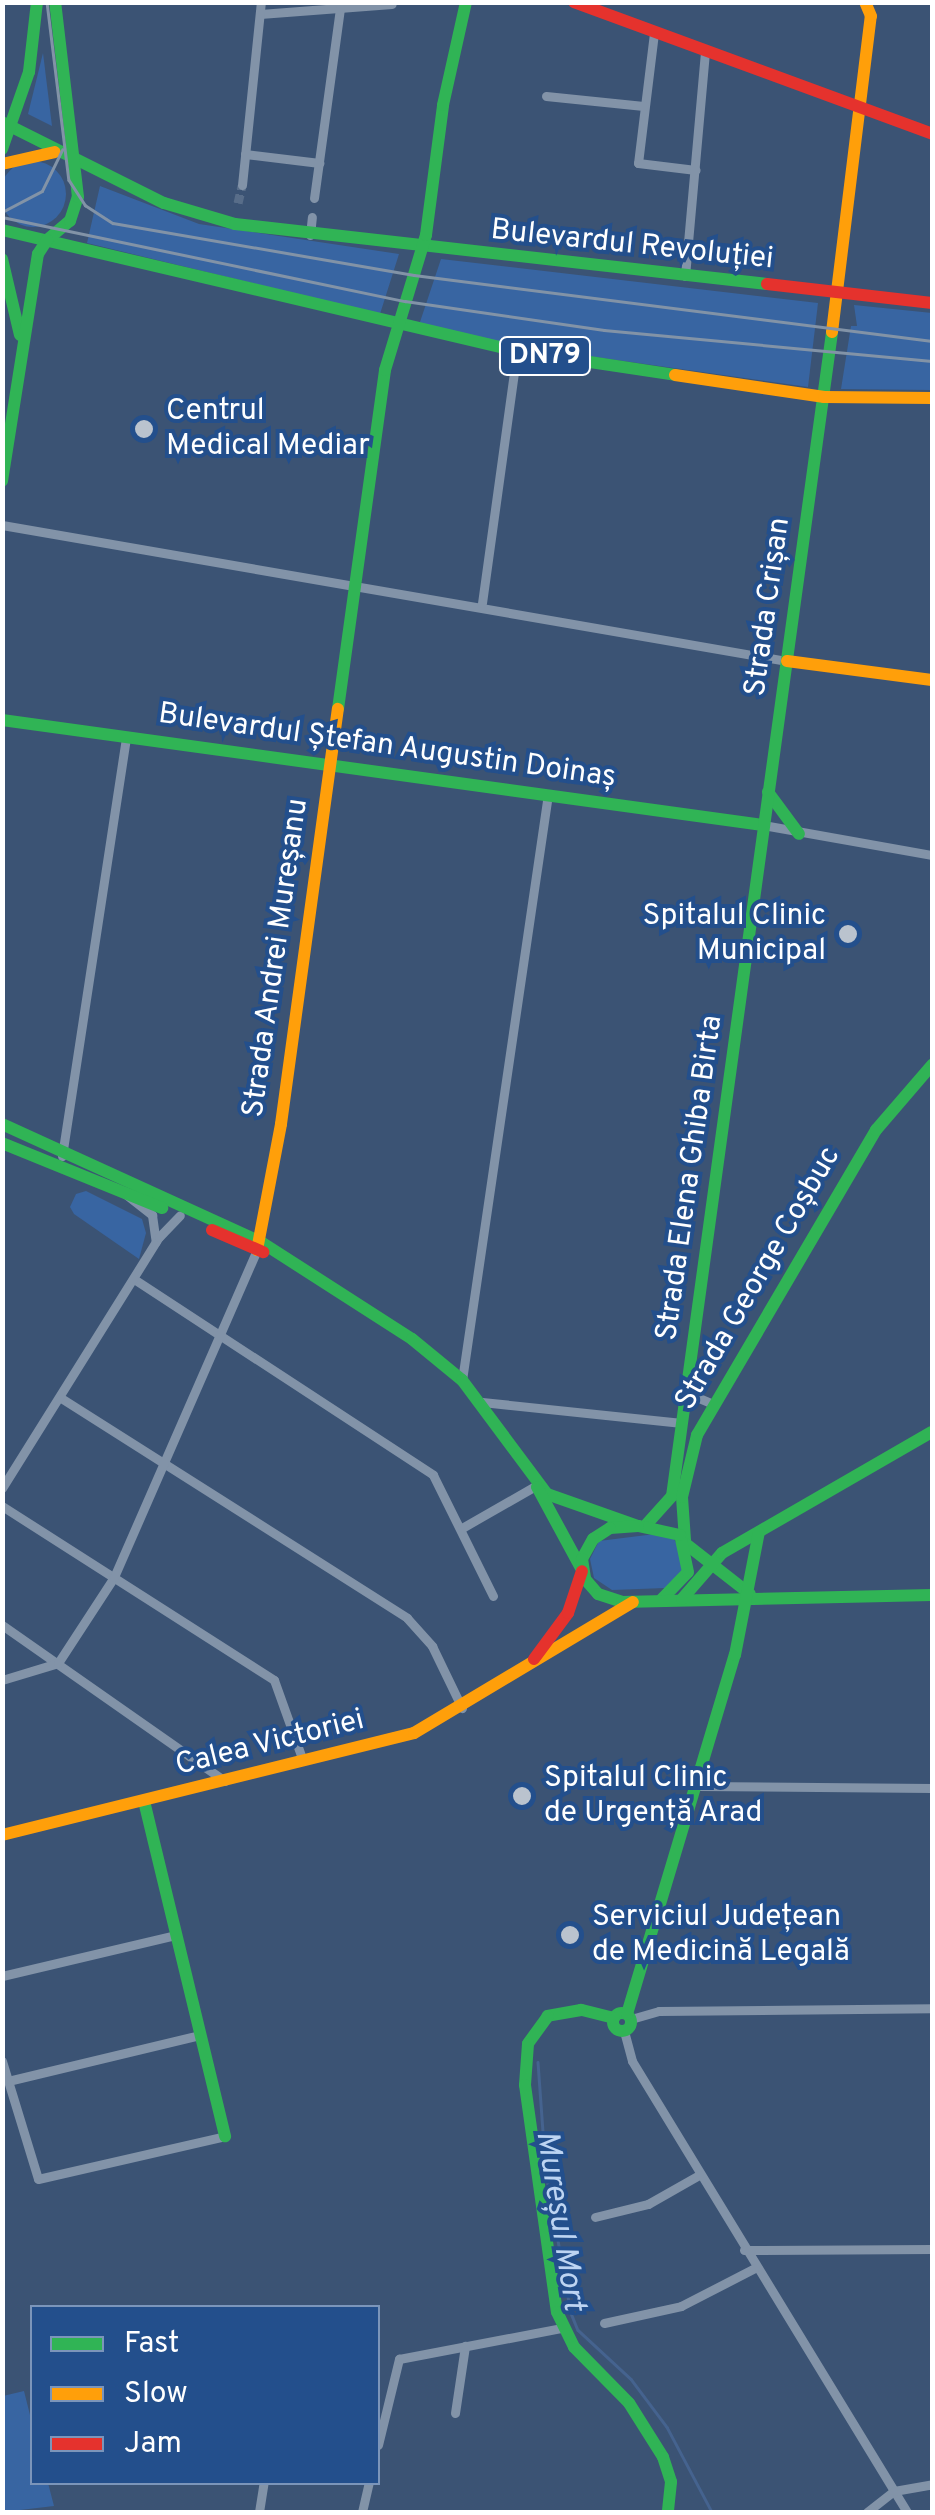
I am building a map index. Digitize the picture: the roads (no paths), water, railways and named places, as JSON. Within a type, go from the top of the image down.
[{"type":"main road","points":[[2,149],[7,124],[33,54],[36,2]]},
{"type":"main road","points":[[2,481],[22,342],[46,240],[74,213],[76,162],[55,2]]},
{"type":"main road","points":[[574,2],[932,134]]},
{"type":"main road","points":[[824,396],[870,16],[865,2]]},
{"type":"main road","points":[[396,325],[422,250],[461,6]]},
{"type":"main road","name":"Bulevardul Revoluției","points":[[7,124],[76,162],[198,215],[310,237],[932,303]]},
{"type":"main road","points":[[2,164],[24,155],[59,152]]},
{"type":"main road","name":"DN79","points":[[2,230],[516,352],[824,396],[932,398]]},
{"type":"main road","points":[[2,258],[22,342]]},
{"type":"main road","name":"Strada Andrei Mureșanu","points":[[259,1246],[396,325]]},
{"type":"main road","name":"Strada Crișan","points":[[763,826],[824,396]]},
{"type":"main road","points":[[786,661],[932,680]]},
{"type":"main road","name":"Bulevardul Ștefan Augustin Doinaș","points":[[2,720],[548,793],[763,826]]},
{"type":"main road","points":[[768,792],[799,834]]},
{"type":"main road","name":"Strada Elena Ghiba Birta","points":[[642,1526],[671,1502],[763,826]]},
{"type":"main road","name":"Strada George Coșbuc","points":[[685,1542],[682,1498],[692,1449],[876,1130],[932,1065]]},
{"type":"main road","points":[[3,1125],[259,1246],[412,1339],[482,1402],[536,1485],[548,1517],[598,1594],[633,1602],[750,1594],[932,1595]]},
{"type":"main road","points":[[2,1143],[259,1246]]},
{"type":"main road","points":[[682,1599],[710,1563],[932,1432]]},
{"type":"main road","points":[[536,1485],[562,1504],[685,1542],[750,1594]]},
{"type":"main road","points":[[581,1569],[600,1533],[642,1526]]},
{"type":"main road","points":[[670,2511],[669,2473],[645,2426],[562,2328],[524,2060],[533,2032],[548,2016],[581,2010],[624,2020],[698,1786],[750,1594],[759,1532]]},
{"type":"main road","points":[[662,1600],[686,1578],[685,1542]]},
{"type":"main road","name":"Calea Victoriei","points":[[532,1661],[568,1612],[581,1569]]},
{"type":"main road","name":"Calea Victoriei","points":[[2,1835],[414,1733],[462,1708],[532,1661],[633,1602]]},
{"type":"main road","points":[[144,1801],[225,2136]]},
{"type":"street","points":[[242,185],[261,2]]},
{"type":"street","points":[[260,14],[392,4]]},
{"type":"street","points":[[314,198],[340,8]]},
{"type":"street","points":[[654,32],[638,163],[696,170]]},
{"type":"street","points":[[684,276],[706,52]]},
{"type":"street","points":[[546,96],[643,106]]},
{"type":"street","points":[[245,154],[319,163]]},
{"type":"street","points":[[310,237],[312,217]]},
{"type":"street","points":[[482,604],[516,352]]},
{"type":"street","points":[[2,525],[482,604],[786,661]]},
{"type":"street","points":[[62,1156],[126,736]]},
{"type":"street","points":[[462,1380],[548,793]]},
{"type":"street","points":[[763,826],[932,855]]},
{"type":"street","points":[[124,1193],[152,1215],[155,1244]]},
{"type":"street","points":[[2,1488],[137,1281],[155,1244],[180,1215]]},
{"type":"street","points":[[2,1680],[58,1663],[114,1577],[259,1246]]},
{"type":"street","points":[[137,1281],[427,1470],[462,1528],[494,1596]]},
{"type":"street","points":[[687,1393],[715,1405]]},
{"type":"street","points":[[61,1398],[407,1618],[432,1646],[462,1708]]},
{"type":"street","points":[[482,1402],[682,1423]]},
{"type":"street","points":[[462,1528],[536,1485]]},
{"type":"street","points":[[2,1506],[278,1684],[303,1761]]},
{"type":"street","points":[[2,1625],[226,1780]]},
{"type":"street","points":[[698,1786],[932,1788]]},
{"type":"street","points":[[2,1976],[176,1935]]},
{"type":"street","points":[[906,2512],[632,2061],[624,2020],[659,2011],[932,2008]]},
{"type":"street","points":[[8,2082],[200,2035]]},
{"type":"street","points":[[2,2061],[33,2174],[42,2180],[225,2136]]},
{"type":"street","points":[[595,2217],[648,2204],[699,2175]]},
{"type":"street","points":[[744,2250],[932,2248]]},
{"type":"street","points":[[604,2323],[682,2306],[755,2268]]},
{"type":"street","points":[[380,2437],[401,2358],[562,2328]]},
{"type":"street","points":[[455,2413],[464,2346]]},
{"type":"street","points":[[866,2512],[894,2491],[932,2484]]},
{"type":"street","points":[[259,2512],[264,2485]]},
{"type":"street","points":[[362,2512],[368,2485]]},
{"type":"waterway","name":"Mureșul Mort","points":[[538,2062],[546,2173],[571,2313],[578,2330],[631,2379],[667,2427],[712,2512]]},
{"type":"tunnel","points":[[238,203],[242,185]]},
{"type":"tram line","points":[[47,2],[69,180],[85,205],[113,223],[414,275],[932,341]]},
{"type":"tram line","points":[[2,212],[42,191],[62,150]]},
{"type":"tram line","points":[[2,217],[405,301],[604,330],[932,361]]},
{"type":"place","name":"Centrul Medical Mediar","points":[[144,429]]},
{"type":"place","name":"Spitalul Clinic Municipal","points":[[848,934]]},
{"type":"place","name":"Spitalul Clinic de Urgență Arad","points":[[522,1796]]},
{"type":"place","name":"Serviciul Județean de Medicină Legală","points":[[570,1935]]}]
